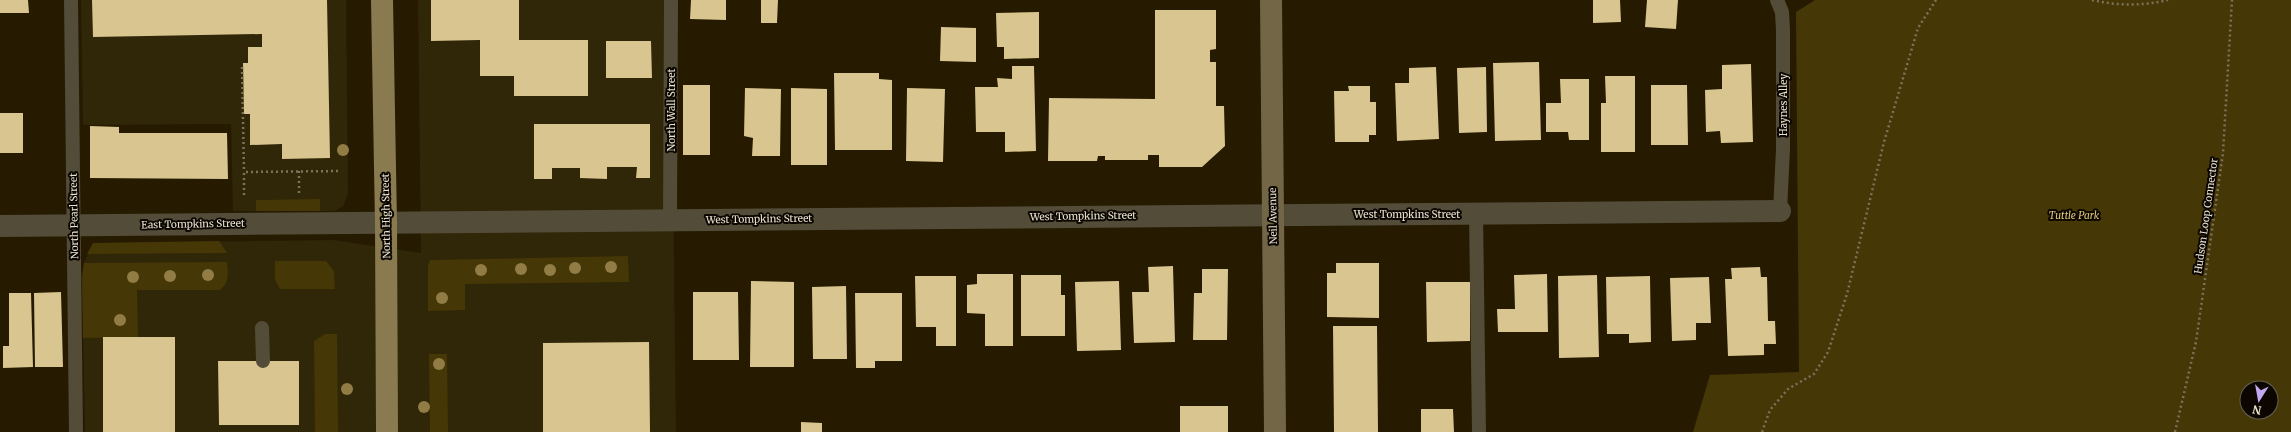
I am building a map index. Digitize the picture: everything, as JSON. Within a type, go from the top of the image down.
[{"type":"main road","name":"North High Street","points":[[382,0],[386,223],[387,432]]},
{"type":"street","name":"Neil Avenue","points":[[1271,0],[1275,432]]},
{"type":"street","name":"West Tompkins Street","points":[[386,223],[1780,211]]},
{"type":"street","name":"East Tompkins Street","points":[[0,226],[386,223]]},
{"type":"lane","name":"North Pearl Street","points":[[71,0],[76,432]]},
{"type":"lane","name":"North Wall Street","points":[[670,220],[671,0]]},
{"type":"lane","name":"Haynes Alley","points":[[1776,0],[1782,12],[1783,30],[1783,149],[1780,211]]},
{"type":"lane","points":[[1476,213],[1479,432]]},
{"type":"lane","points":[[262,328],[263,361]]},
{"type":"path","points":[[1762,432],[1770,410],[1788,389],[1814,374],[1828,352],[1847,294],[1884,142],[1918,28],[1936,0]]},
{"type":"path","points":[[2092,0],[2107,4],[2146,5],[2168,0]]},
{"type":"path","name":"Hudson Loop Connector","points":[[2175,432],[2196,342],[2223,153],[2232,0]]},
{"type":"path","points":[[242,67],[244,195]]},
{"type":"path","points":[[244,172],[340,171]]},
{"type":"path","points":[[299,172],[299,195]]},
{"type":"shaded area","points":[[81,0],[346,0],[348,194],[343,206],[335,211],[233,211],[231,124],[83,125]]},
{"type":"shaded area","points":[[418,0],[671,0],[676,432],[85,432],[82,277],[84,263],[93,243],[333,240],[421,253]]},
{"type":"green space","name":"Tuttle Park","points":[[1815,0],[2291,0],[2291,432],[1693,432],[1710,375],[1799,372],[1796,12]]},
{"type":"green space","points":[[320,199],[320,211],[256,211],[256,200]]},
{"type":"green space","points":[[219,241],[227,253],[87,254],[93,243]]},
{"type":"green space","points":[[628,256],[629,282],[465,284],[465,310],[428,311],[428,266],[430,260]]},
{"type":"green space","points":[[275,261],[326,261],[334,271],[335,289],[280,289],[275,280]]},
{"type":"green space","points":[[227,262],[227,280],[220,290],[137,290],[138,337],[83,338],[82,277],[84,263]]},
{"type":"green space","points":[[325,334],[337,334],[338,432],[315,432],[314,341]]},
{"type":"green space","points":[[429,354],[447,354],[448,432],[430,432]]},
{"type":"building","points":[[0,0],[28,0],[29,13],[0,13]]},
{"type":"building","points":[[92,0],[327,0],[330,158],[282,159],[282,144],[250,145],[250,114],[244,114],[243,63],[248,63],[248,47],[262,47],[262,34],[93,37]]},
{"type":"building","points":[[431,0],[519,0],[519,40],[588,40],[588,96],[514,96],[514,76],[480,76],[480,40],[431,41]]},
{"type":"building","points":[[691,0],[726,0],[726,20],[690,19]]},
{"type":"building","points":[[761,0],[778,0],[777,23],[761,23]]},
{"type":"building","points":[[1593,0],[1620,0],[1621,22],[1593,23]]},
{"type":"building","points":[[1647,0],[1678,0],[1676,29],[1645,27]]},
{"type":"building","points":[[1155,10],[1216,10],[1216,49],[1210,50],[1210,62],[1216,62],[1216,106],[1224,106],[1225,146],[1202,167],[1159,167],[1159,155],[1148,155],[1148,160],[1105,160],[1105,156],[1098,156],[1097,161],[1048,161],[1049,98],[1155,99]]},
{"type":"building","points":[[1039,12],[1039,58],[1004,59],[1004,47],[997,47],[996,13]]},
{"type":"building","points":[[941,27],[976,28],[976,62],[940,61]]},
{"type":"building","points":[[606,41],[651,41],[652,78],[606,78]]},
{"type":"building","points":[[1539,62],[1541,140],[1495,141],[1493,63]]},
{"type":"building","points":[[1751,64],[1753,142],[1721,143],[1720,131],[1706,132],[1705,90],[1722,89],[1722,65]]},
{"type":"building","points":[[1012,66],[1034,66],[1036,151],[1005,152],[1005,132],[976,132],[975,87],[998,87],[997,78],[1012,79]]},
{"type":"building","points":[[1436,67],[1439,139],[1397,141],[1395,83],[1409,83],[1409,68]]},
{"type":"building","points":[[1486,67],[1487,132],[1459,133],[1457,68]]},
{"type":"building","points":[[834,73],[879,73],[879,79],[892,80],[892,150],[835,150]]},
{"type":"building","points":[[1605,76],[1635,76],[1635,152],[1601,152],[1601,103],[1606,103]]},
{"type":"building","points":[[1560,79],[1589,79],[1589,140],[1569,140],[1568,132],[1546,132],[1546,103],[1561,103]]},
{"type":"building","points":[[683,85],[710,85],[710,155],[683,155]]},
{"type":"building","points":[[1651,85],[1687,85],[1688,145],[1651,145]]},
{"type":"building","points":[[1348,86],[1370,86],[1370,102],[1376,102],[1376,135],[1369,135],[1369,142],[1335,142],[1334,91],[1349,91]]},
{"type":"building","points":[[745,88],[781,89],[780,156],[752,156],[753,138],[744,136]]},
{"type":"building","points":[[791,88],[827,89],[827,165],[791,165]]},
{"type":"building","points":[[907,88],[945,89],[943,162],[906,161]]},
{"type":"building","points":[[0,113],[23,113],[23,153],[0,153]]},
{"type":"building","points":[[534,124],[650,124],[650,178],[636,178],[637,167],[607,167],[607,179],[580,178],[580,168],[552,168],[552,179],[534,179]]},
{"type":"building","points":[[90,126],[119,127],[119,133],[227,133],[228,179],[90,178]]},
{"type":"building","points":[[1336,263],[1379,263],[1379,318],[1327,317],[1327,273],[1336,273]]},
{"type":"building","points":[[1173,266],[1175,342],[1134,343],[1132,292],[1149,292],[1148,267]]},
{"type":"building","points":[[1760,267],[1761,277],[1767,277],[1768,321],[1775,321],[1776,344],[1764,344],[1764,355],[1728,356],[1725,279],[1732,279],[1731,268]]},
{"type":"building","points":[[1202,269],[1228,269],[1227,340],[1193,340],[1194,293],[1202,293]]},
{"type":"building","points":[[977,274],[1013,274],[1013,346],[985,346],[985,314],[967,313],[967,285],[977,284]]},
{"type":"building","points":[[1547,274],[1548,332],[1498,332],[1497,309],[1515,309],[1514,275]]},
{"type":"building","points":[[1021,275],[1061,275],[1061,295],[1065,295],[1065,336],[1021,336]]},
{"type":"building","points":[[1597,275],[1599,357],[1559,358],[1558,276]]},
{"type":"building","points":[[915,276],[956,276],[956,346],[936,346],[936,327],[916,327]]},
{"type":"building","points":[[1650,276],[1651,342],[1629,343],[1629,334],[1607,334],[1606,277]]},
{"type":"building","points":[[1709,277],[1711,323],[1696,323],[1696,340],[1672,341],[1670,278]]},
{"type":"building","points":[[751,281],[794,282],[794,367],[750,367]]},
{"type":"building","points":[[1119,281],[1121,350],[1077,351],[1075,282]]},
{"type":"building","points":[[1426,282],[1470,282],[1470,341],[1427,342]]},
{"type":"building","points":[[846,286],[847,359],[813,359],[812,287]]},
{"type":"building","points":[[61,292],[63,367],[35,367],[34,293]]},
{"type":"building","points":[[693,292],[738,292],[739,360],[693,360]]},
{"type":"building","points":[[9,293],[31,293],[33,367],[3,368],[3,346],[9,346]]},
{"type":"building","points":[[855,293],[902,293],[902,361],[875,361],[875,368],[856,368]]},
{"type":"building","points":[[1333,326],[1377,326],[1378,432],[1334,432]]},
{"type":"building","points":[[103,337],[175,337],[175,432],[103,432]]},
{"type":"building","points":[[649,342],[650,432],[543,432],[543,343]]},
{"type":"building","points":[[218,361],[299,361],[299,425],[219,425]]},
{"type":"building","points":[[1180,406],[1228,406],[1228,432],[1180,432]]},
{"type":"building","points":[[1421,409],[1453,409],[1454,432],[1421,432]]},
{"type":"building","points":[[801,422],[822,423],[822,432],[801,432]]}]
